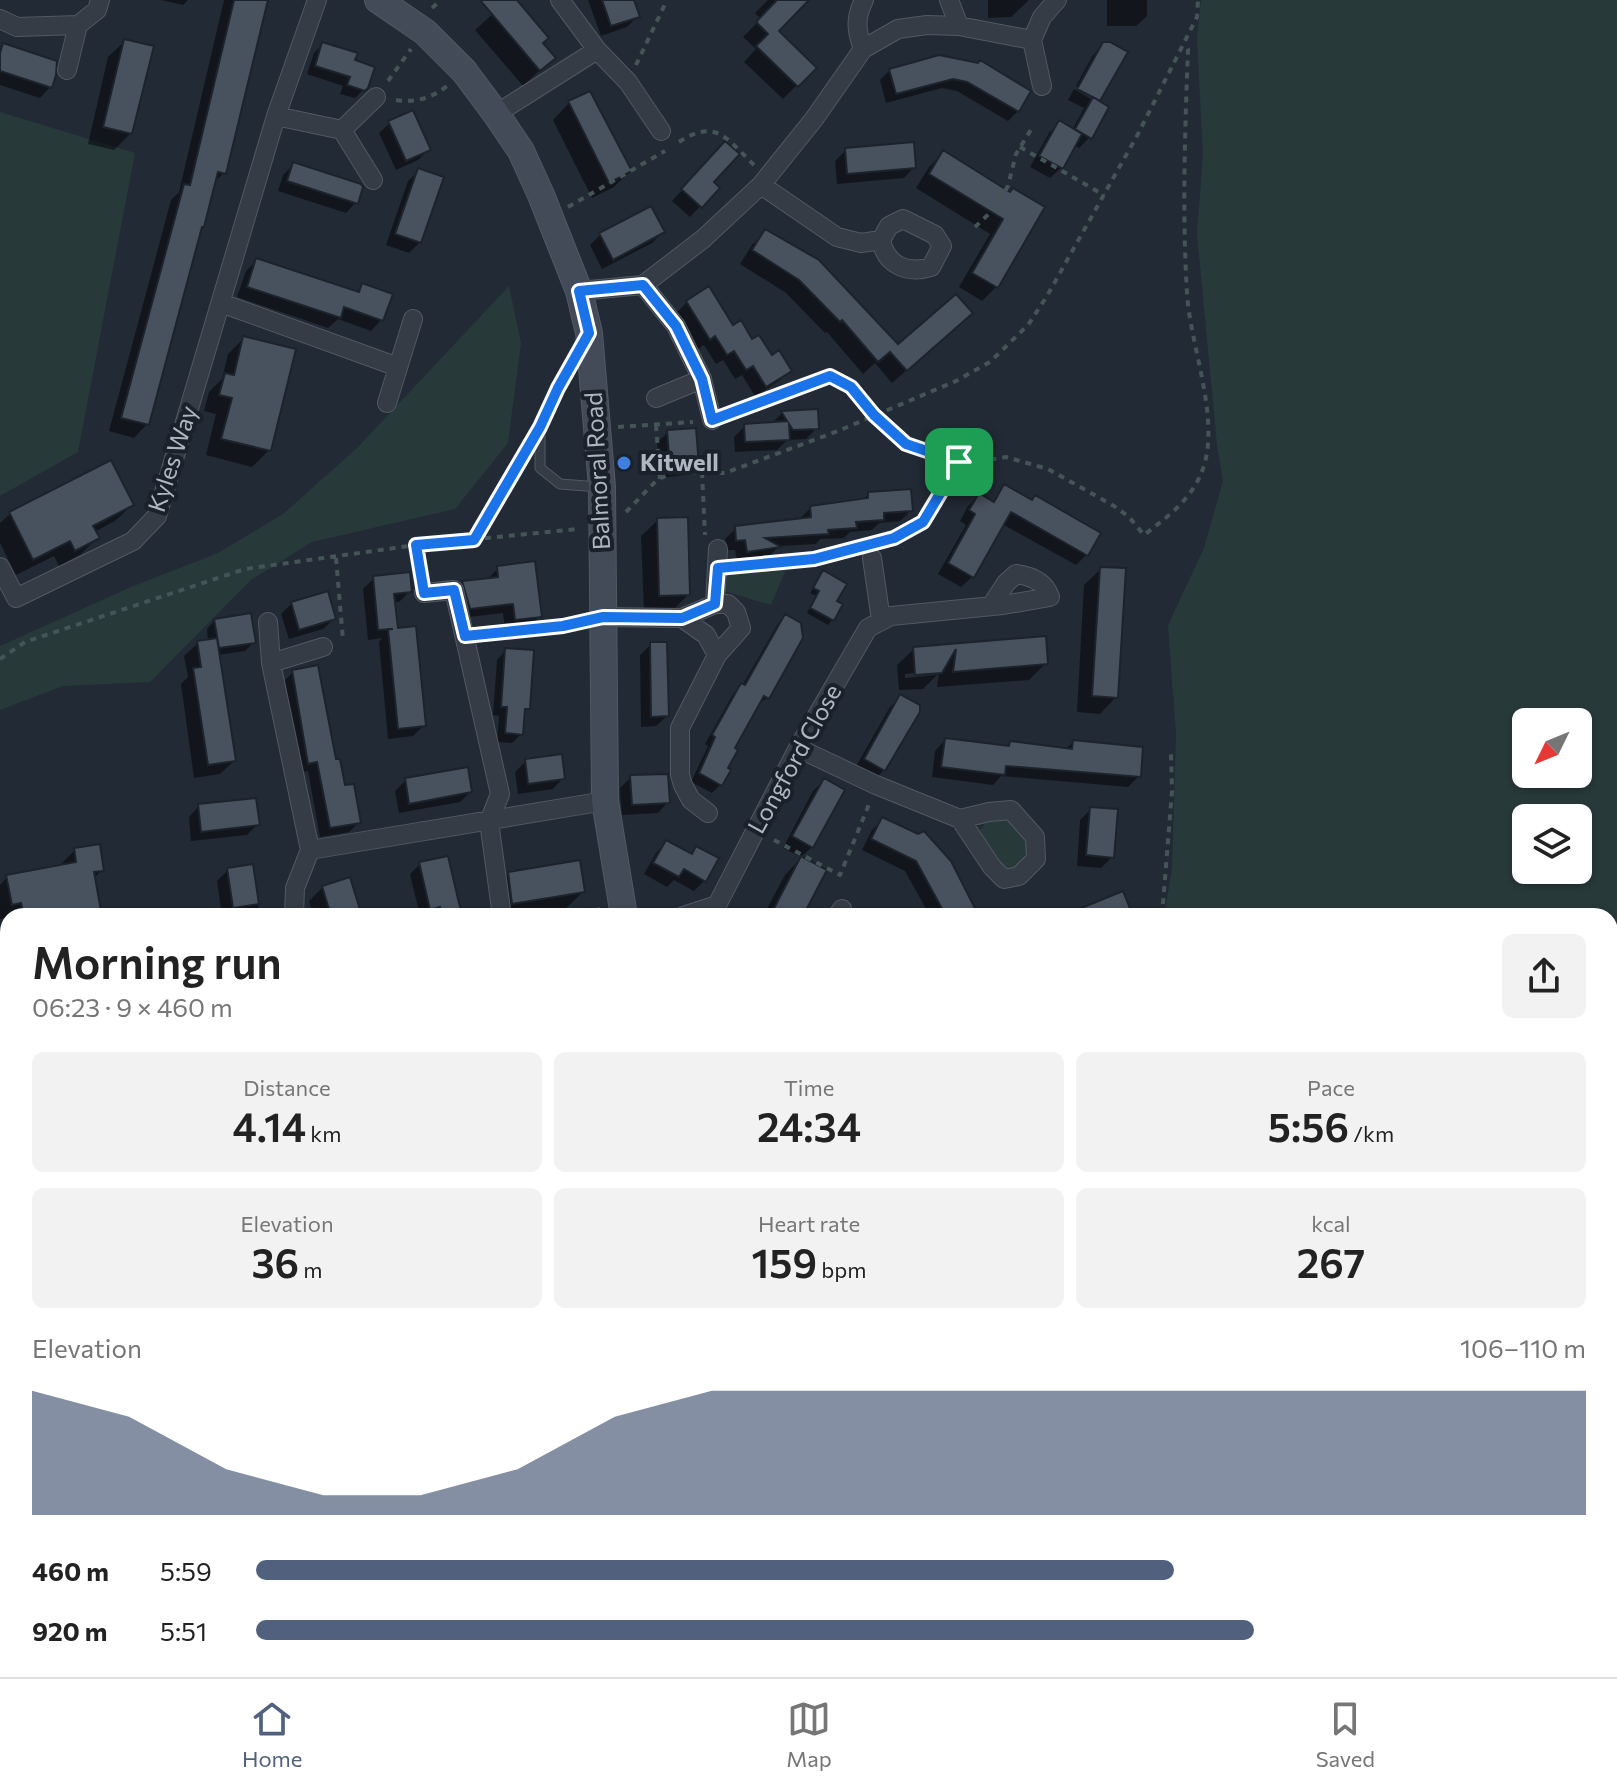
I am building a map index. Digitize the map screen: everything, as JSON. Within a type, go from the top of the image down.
[{"type":"street","points":[[0,19],[17,27],[78,25],[97,10],[100,0]]},
{"type":"street","name":"Kyles Way","points":[[0,567],[16,598],[133,541],[157,516],[276,116],[317,0]]},
{"type":"street","name":"Balmoral Road","points":[[378,0],[429,20],[496,114],[526,162],[579,291],[589,333],[604,526],[605,801],[623,908]]},
{"type":"street","points":[[560,0],[597,50],[628,82],[661,131]]},
{"type":"street","points":[[863,49],[857,33],[856,16],[864,0]]},
{"type":"street","points":[[949,0],[959,26]]},
{"type":"street","points":[[1042,86],[1032,40],[1042,17],[1057,0]]},
{"type":"street","points":[[67,70],[78,25]]},
{"type":"street","points":[[579,291],[643,285],[703,239],[764,181],[814,119],[863,49],[898,29],[927,25],[959,26],[1032,40]]},
{"type":"street","points":[[496,114],[597,50]]},
{"type":"street","points":[[342,130],[376,97]]},
{"type":"street","points":[[276,116],[342,130],[373,180]]},
{"type":"street","points":[[764,181],[837,237],[861,243],[881,240]]},
{"type":"street","points":[[643,285],[676,326],[702,379],[712,420]]},
{"type":"street","points":[[221,303],[398,367]]},
{"type":"street","points":[[387,403],[413,319]]},
{"type":"street","points":[[656,398],[702,379]]},
{"type":"street","points":[[715,604],[718,549]]},
{"type":"street","points":[[872,558],[881,620],[891,616],[991,606]]},
{"type":"street","points":[[424,593],[454,590],[500,794],[489,822],[501,908]]},
{"type":"street","points":[[603,617],[682,618],[715,604],[728,604],[736,612],[741,628],[717,655],[680,728],[680,775],[683,785],[691,800],[708,813]]},
{"type":"street","points":[[682,618],[706,635],[717,655]]},
{"type":"street","name":"Longford Close","points":[[723,908],[756,830],[798,748],[868,628],[881,620]]},
{"type":"street","points":[[268,622],[271,663],[310,850],[295,888],[294,908]]},
{"type":"street","points":[[271,663],[323,647]]},
{"type":"street","points":[[798,748],[876,785],[960,819]]},
{"type":"street","points":[[310,850],[605,801]]},
{"type":"lane","points":[[589,333],[540,427],[540,468],[560,484],[602,487]]},
{"type":"path","points":[[441,0],[376,97],[412,103],[439,92],[464,71]]},
{"type":"path","points":[[628,82],[667,0]]},
{"type":"path","points":[[0,659],[25,642],[245,569],[416,545],[604,526],[615,521],[660,479],[672,472],[725,473],[956,381],[990,362],[1009,346],[1028,325],[1047,296],[1184,44],[1197,17],[1198,0]]},
{"type":"path","points":[[608,427],[712,420],[830,376],[851,387],[874,415],[906,444],[964,464],[1006,457],[1048,469],[1114,506],[1129,517],[1144,535],[1181,507],[1200,478],[1209,439],[1187,297],[1183,183],[1188,49],[1184,44]]},
{"type":"path","points":[[975,227],[995,208],[1008,186],[1020,147],[1032,128]]},
{"type":"path","points":[[566,208],[638,169],[695,132],[710,130],[721,134],[764,181]]},
{"type":"path","points":[[1020,147],[1104,195]]},
{"type":"path","points":[[656,425],[660,479]]},
{"type":"path","points":[[474,540],[540,427]]},
{"type":"path","points":[[718,568],[814,559],[894,538],[923,522],[959,462]]},
{"type":"path","points":[[702,472],[706,549],[718,549]]},
{"type":"path","points":[[416,545],[424,593]]},
{"type":"path","points":[[323,647],[343,641],[336,558]]},
{"type":"path","points":[[465,636],[563,626],[603,617]]},
{"type":"path","points":[[1163,908],[1172,791],[1171,752]]},
{"type":"path","points":[[756,830],[840,875],[876,785]]},
{"type":"shaded area","points":[[1201,0],[1617,0],[1617,908],[1165,908],[1172,869],[1176,734],[1168,625],[1204,548],[1223,481],[1197,234],[1203,154],[1197,40]]},
{"type":"shaded area","points":[[0,112],[135,153],[78,452],[0,496]]},
{"type":"shaded area","points":[[509,286],[521,343],[508,443],[455,509],[312,542],[251,580],[150,682],[63,686],[0,710],[0,646],[131,587],[218,553],[283,514],[357,448]]},
{"type":"shaded area","points":[[792,555],[771,605],[724,591],[726,559]]},
{"type":"shaded area","points":[[990,817],[1008,817],[1027,833],[1029,850],[1019,867],[1007,871],[991,855],[978,833]]},
{"type":"building","points":[[234,0],[268,0],[226,174],[218,172],[149,425],[121,418],[184,184],[190,185]]},
{"type":"building","points":[[480,0],[517,0],[549,38],[543,43],[556,58],[540,71]]},
{"type":"building","points":[[602,0],[634,0],[640,17],[611,26]]},
{"type":"building","points":[[777,0],[809,0],[779,31],[817,68],[798,87],[756,46],[768,34],[756,22]]},
{"type":"building","points":[[124,39],[154,46],[132,134],[103,127]]},
{"type":"building","points":[[322,42],[358,53],[355,60],[375,67],[365,91],[347,85],[350,77],[315,66]]},
{"type":"building","points":[[1103,42],[1110,42],[1128,52],[1100,101],[1077,89]]},
{"type":"building","points":[[3,43],[57,61],[52,88],[0,71]]},
{"type":"building","points":[[939,55],[978,63],[980,60],[1031,91],[1019,112],[967,82],[953,79],[896,94],[889,69]]},
{"type":"building","points":[[590,91],[632,171],[609,183],[568,101]]},
{"type":"building","points":[[1093,97],[1109,107],[1092,139],[1075,129]]},
{"type":"building","points":[[413,110],[431,150],[406,161],[388,121]]},
{"type":"building","points":[[1059,120],[1082,134],[1063,169],[1039,156]]},
{"type":"building","points":[[725,141],[740,154],[714,182],[720,188],[702,208],[681,189]]},
{"type":"building","points":[[914,142],[916,168],[847,174],[845,148]]},
{"type":"building","points":[[943,150],[1010,192],[1013,188],[1045,207],[998,288],[972,273],[1003,219],[929,174]]},
{"type":"building","points":[[293,162],[361,184],[363,187],[358,204],[287,181]]},
{"type":"building","points":[[418,168],[444,177],[421,243],[395,234]]},
{"type":"building","points":[[651,206],[665,232],[613,260],[599,233]]},
{"type":"building","points":[[765,229],[819,260],[898,344],[956,294],[973,313],[907,371],[890,352],[878,362],[842,320],[840,322],[799,280],[752,250]]},
{"type":"building","points":[[256,258],[359,292],[362,283],[393,294],[383,321],[344,307],[341,318],[247,287]]},
{"type":"building","points":[[709,286],[733,325],[741,320],[752,339],[759,335],[772,355],[779,350],[792,371],[766,387],[753,366],[746,370],[734,351],[727,355],[715,336],[710,340],[686,301]]},
{"type":"building","points":[[243,336],[296,349],[271,451],[221,439],[232,398],[219,395],[225,373],[234,375]]},
{"type":"building","points":[[818,409],[819,429],[793,430],[789,424],[790,440],[745,442],[744,424],[787,421],[781,411]]},
{"type":"building","points":[[696,428],[699,466],[670,468],[667,430]]},
{"type":"building","points":[[111,460],[134,505],[93,526],[100,538],[75,551],[70,541],[33,560],[9,512]]},
{"type":"building","points":[[1004,484],[1032,500],[1035,495],[1101,533],[1088,556],[1011,512],[974,578],[948,563],[975,514],[969,510],[979,493],[994,502]]},
{"type":"building","points":[[911,489],[913,511],[884,513],[884,520],[856,522],[857,528],[828,530],[829,534],[765,538],[781,547],[747,552],[745,540],[736,541],[735,526],[811,517],[810,506],[868,498],[868,492]]},
{"type":"building","points":[[688,517],[690,595],[659,596],[657,518]]},
{"type":"building","points":[[535,561],[542,617],[515,620],[513,604],[470,609],[462,581],[498,577],[497,566]]},
{"type":"building","points":[[1100,567],[1126,568],[1118,698],[1092,696]]},
{"type":"building","points":[[823,570],[847,584],[837,601],[843,604],[834,621],[810,608],[819,591],[813,588]]},
{"type":"building","points":[[410,572],[412,592],[394,594],[398,628],[416,626],[426,726],[398,729],[388,629],[378,630],[373,576]]},
{"type":"building","points":[[328,591],[336,619],[299,630],[291,602]]},
{"type":"building","points":[[251,613],[256,643],[219,648],[214,619]]},
{"type":"building","points":[[785,614],[801,623],[803,638],[769,699],[764,696],[735,748],[738,750],[722,786],[699,773],[715,737],[712,735],[741,683],[745,685]]},
{"type":"building","points":[[1046,636],[1048,664],[953,672],[956,649],[942,673],[915,675],[913,647]]},
{"type":"building","points":[[217,638],[236,761],[208,765],[193,668],[201,667],[197,641]]},
{"type":"building","points":[[650,642],[667,642],[669,716],[651,717]]},
{"type":"building","points":[[505,648],[534,650],[530,709],[525,709],[523,735],[505,733],[507,707],[501,707]]},
{"type":"building","points":[[318,665],[336,759],[340,759],[345,785],[354,784],[361,823],[330,828],[317,762],[308,764],[292,670]]},
{"type":"building","points":[[900,694],[920,705],[920,712],[885,771],[864,759]]},
{"type":"building","points":[[945,738],[1009,746],[1010,741],[1072,749],[1073,740],[1143,747],[1141,777],[1006,766],[1005,775],[941,767]]},
{"type":"building","points":[[562,754],[565,779],[528,784],[525,759]]},
{"type":"building","points":[[468,767],[472,792],[409,804],[405,778]]},
{"type":"building","points":[[668,774],[670,803],[632,805],[630,775]]},
{"type":"building","points":[[824,778],[845,790],[813,848],[792,836]]},
{"type":"building","points":[[256,798],[260,825],[201,832],[198,804]]},
{"type":"building","points":[[1090,807],[1118,809],[1114,858],[1086,855]]},
{"type":"building","points":[[882,817],[918,834],[924,831],[951,861],[975,908],[942,908],[916,861],[871,839]]},
{"type":"building","points":[[666,840],[692,854],[696,846],[719,858],[706,882],[684,869],[679,877],[653,863]]},
{"type":"building","points":[[100,844],[104,871],[94,872],[101,908],[22,908],[21,903],[12,905],[6,875],[76,862],[74,848]]},
{"type":"building","points":[[448,856],[461,908],[430,908],[419,862]]},
{"type":"building","points":[[801,856],[827,870],[807,908],[774,908]]},
{"type":"building","points":[[580,860],[585,892],[512,904],[508,872]]},
{"type":"building","points":[[253,864],[259,904],[233,908],[227,868]]},
{"type":"building","points":[[350,877],[360,908],[329,908],[322,886]]},
{"type":"building","points":[[1123,891],[1130,908],[1081,908]]},
{"type":"place","name":"Kitwell","points":[[624,463]]},
{"type":"route","points":[[643,285],[676,326],[702,379],[712,420],[830,376],[851,387],[874,415],[906,444],[959,462],[923,522],[912,530],[894,538],[814,559],[718,568],[715,604],[682,618],[603,617],[563,626],[465,636],[454,590],[424,593],[416,545],[474,540],[540,427],[589,333],[579,291],[643,285]]}]
